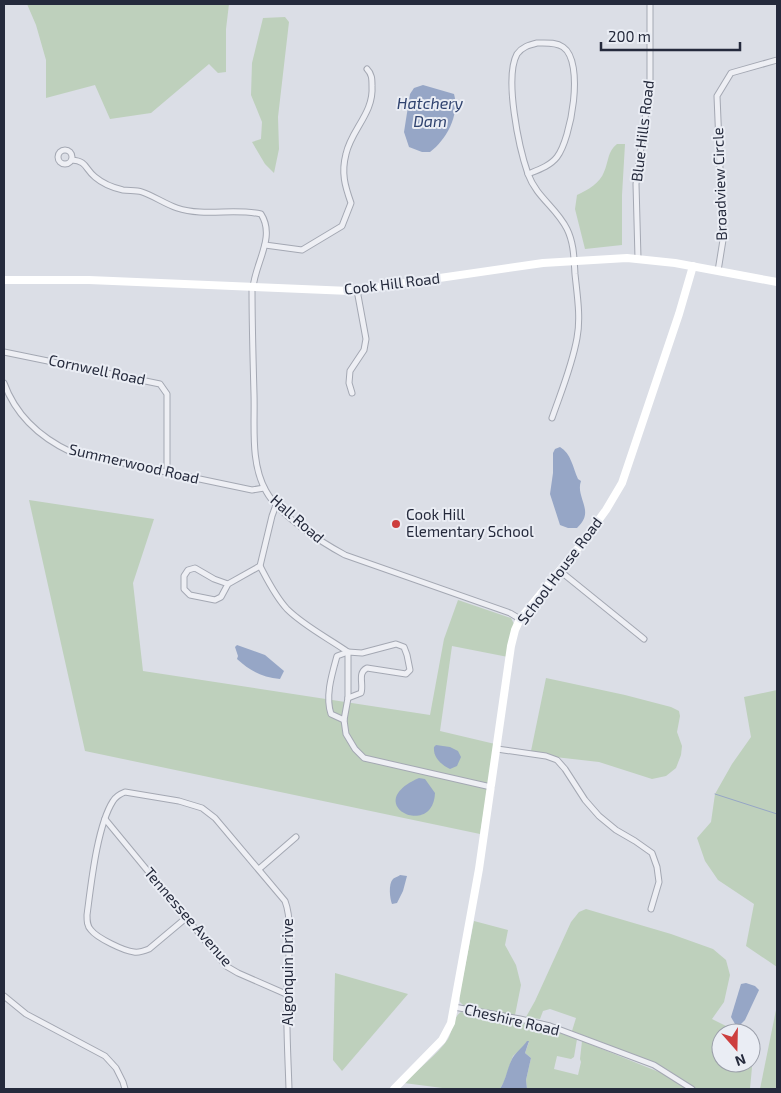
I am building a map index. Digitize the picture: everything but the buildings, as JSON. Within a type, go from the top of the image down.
[{"type":"street","name":"Blue Hills Road","points":[[638,258],[636,178],[647,114],[650,82],[650,4]]},
{"type":"street","points":[[528,174],[557,158],[563,148],[572,114],[575,88],[573,65],[570,54],[563,47],[553,44],[537,43],[525,46],[518,53],[515,62],[512,91],[514,110],[528,174],[536,192],[553,210],[566,228],[572,245],[574,260],[578,303],[577,337],[570,366],[552,418]]},
{"type":"street","name":"Broadview Circle","points":[[718,271],[723,240],[717,96],[731,73],[777,60]]},
{"type":"street","points":[[264,246],[302,250],[342,226],[351,203],[343,180],[346,154],[355,132],[366,116],[373,94],[371,74],[367,69]]},
{"type":"street","name":"Hall Road","points":[[72,160],[79,160],[94,176],[110,186],[121,190],[139,191],[180,209],[209,212],[248,211],[261,214],[266,222],[267,234],[255,273],[253,288],[255,452],[264,488],[276,505],[320,540],[345,555],[510,613],[520,619]]},
{"type":"street","name":"Cook Hill Road","points":[[4,280],[105,281],[329,291],[357,290],[536,264],[574,260],[638,258],[777,282]]},
{"type":"street","name":"School House Road","points":[[454,1007],[472,915],[511,646],[515,630],[520,619],[560,571],[606,510],[625,477],[682,306],[693,266]]},
{"type":"street","points":[[352,393],[349,383],[350,371],[364,350],[366,339],[357,290]]},
{"type":"street","name":"Cornwell Road","points":[[4,352],[160,384],[167,394],[167,473]]},
{"type":"street","name":"Summerwood Road","points":[[4,383],[17,410],[26,422],[57,446],[81,455],[167,473],[252,490],[264,488]]},
{"type":"street","points":[[276,505],[264,543],[260,566],[271,588],[286,607],[300,620],[348,652]]},
{"type":"street","points":[[228,584],[194,568],[188,570],[184,576],[184,589],[190,596],[215,600],[221,597],[228,584],[260,566]]},
{"type":"street","points":[[560,571],[644,638]]},
{"type":"street","points":[[344,720],[331,714],[329,708],[330,682],[337,656],[348,652],[362,653],[396,644],[404,647],[408,655],[410,670],[406,674],[367,668],[363,670],[361,675],[363,688],[361,693],[348,698]]},
{"type":"street","points":[[348,652],[348,698],[344,720],[346,734],[355,749],[364,758],[491,787]]},
{"type":"street","points":[[497,749],[546,756],[557,760],[585,800],[599,816],[616,830],[635,840],[652,853],[658,867],[659,882],[651,909]]},
{"type":"street","name":"Algonquin Drive","points":[[186,918],[149,949],[142,952],[127,950],[98,936],[88,925],[87,915],[95,863],[105,819],[114,799],[125,792],[179,801],[202,808],[215,818],[285,901],[288,910],[286,994],[289,1089]]},
{"type":"street","name":"Tennessee Avenue","points":[[105,819],[226,966],[286,994]]},
{"type":"street","points":[[259,869],[296,837]]},
{"type":"street","points":[[4,996],[26,1014],[105,1056],[116,1068],[125,1089]]},
{"type":"street","points":[[4,1005],[8,1001]]},
{"type":"street","name":"Cheshire Road","points":[[394,1089],[442,1040],[449,1030],[454,1007],[526,1020],[557,1028],[654,1065],[692,1089]]},
{"type":"green space","points":[[27,4],[229,4],[226,29],[226,72],[218,73],[209,64],[151,113],[110,119],[95,85],[46,98],[46,60],[36,25]]},
{"type":"green space","points":[[285,17],[289,22],[278,117],[279,149],[274,173],[265,164],[252,142],[261,139],[262,122],[251,95],[252,63],[263,18]]},
{"type":"green space","points":[[617,144],[625,144],[622,245],[585,249],[575,209],[577,195],[600,180],[610,153]]},
{"type":"green space","points":[[29,500],[154,519],[133,583],[143,671],[430,715],[444,639],[458,600],[511,618],[514,624],[508,657],[452,646],[440,731],[495,744],[480,834],[85,751]]},
{"type":"green space","points":[[546,678],[625,695],[671,707],[679,711],[677,732],[682,746],[676,768],[666,776],[652,779],[599,762],[555,757],[531,751]]},
{"type":"green space","points":[[777,690],[777,967],[746,946],[754,904],[718,880],[705,861],[697,838],[711,822],[715,794],[732,764],[751,737],[744,697]]},
{"type":"green space","points":[[586,909],[671,934],[713,949],[726,960],[730,975],[724,1002],[712,1019],[720,1023],[711,1023],[711,1073],[751,1073],[750,1089],[696,1089],[653,1062],[572,1031],[576,1018],[550,1009],[543,1011],[540,1019],[526,1017],[571,922],[579,912]]},
{"type":"green space","points":[[474,921],[508,930],[505,945],[516,965],[521,985],[515,1015],[464,1006],[460,1002],[459,997]]},
{"type":"green space","points":[[335,973],[408,994],[342,1071],[333,1060]]},
{"type":"green space","points":[[777,1005],[777,1089],[760,1089]]},
{"type":"green space","points":[[461,1012],[543,1027],[577,1039],[574,1057],[571,1059],[557,1056],[554,1069],[578,1075],[582,1041],[664,1074],[686,1089],[527,1089],[526,1080],[531,1058],[525,1053],[529,1042],[513,1056],[500,1089],[450,1089],[404,1083],[444,1045],[450,1035],[456,1017]]},
{"type":"water","name":"Hatchery Dam","points":[[423,85],[454,94],[455,102],[453,118],[446,134],[430,152],[422,152],[409,147],[404,132],[410,94],[414,88]]},
{"type":"water","points":[[560,447],[567,453],[578,479],[581,481],[580,487],[585,516],[577,528],[568,528],[560,525],[550,494],[553,453],[555,449]]},
{"type":"water","points":[[237,645],[265,655],[284,671],[280,679],[262,675],[242,663],[237,659],[235,647]]},
{"type":"water","points":[[436,745],[450,747],[458,751],[461,757],[457,766],[450,769],[441,763],[434,751]]},
{"type":"water","points":[[419,778],[425,779],[435,793],[431,807],[423,814],[413,816],[404,813],[397,807],[396,798],[402,788]]},
{"type":"water","points":[[400,875],[407,876],[403,891],[397,903],[392,904],[390,884],[393,879]]},
{"type":"water","points":[[746,983],[755,986],[759,990],[745,1020],[742,1023],[734,1023],[731,1017],[741,984]]},
{"type":"water","points":[[529,1041],[525,1053],[531,1058],[526,1080],[527,1089],[500,1089],[512,1059]]},
{"type":"waterway","points":[[715,794],[777,814]]},
{"type":"place","name":"Cook Hill Elementary School","points":[[396,524]]}]
